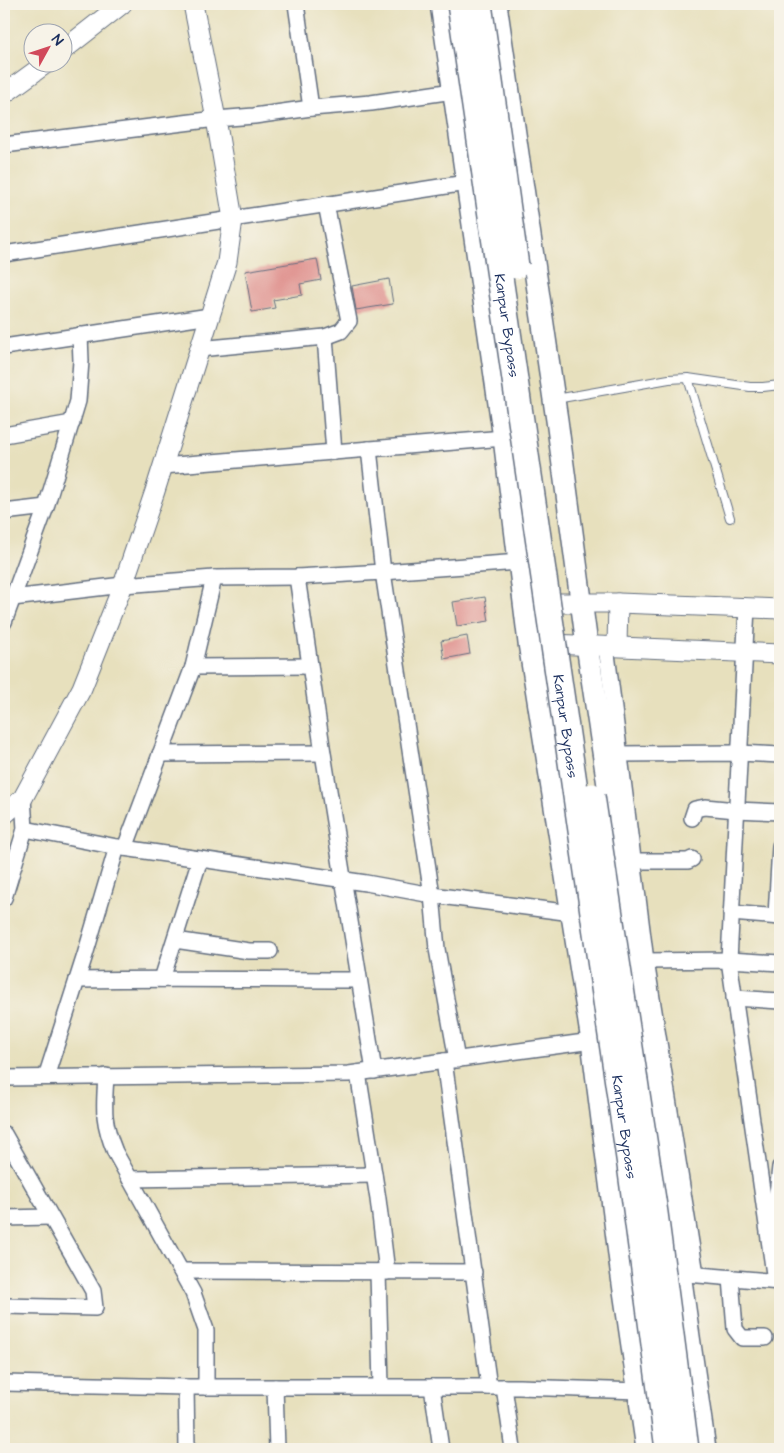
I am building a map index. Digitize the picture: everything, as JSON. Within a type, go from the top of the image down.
[{"type":"highway","name":"Kanpur Bypass","points":[[460,4],[631,1172],[668,1449]]},
{"type":"highway","name":"Kanpur Bypass","points":[[479,4],[582,722],[655,1213],[686,1449]]},
{"type":"main road","points":[[441,4],[504,438],[529,643],[592,1042],[647,1449]]},
{"type":"main road","points":[[496,4],[554,399],[581,602],[603,646],[688,1274],[705,1449]]},
{"type":"street","points":[[72,43],[122,4]]},
{"type":"street","points":[[4,815],[23,798],[82,688],[123,584],[163,466],[227,262],[233,219],[216,119],[192,4]]},
{"type":"street","points":[[296,4],[311,108]]},
{"type":"street","points":[[4,94],[34,72]]},
{"type":"street","points":[[4,145],[311,108],[371,103],[453,91]]},
{"type":"street","points":[[4,254],[466,183]]},
{"type":"street","points":[[199,350],[325,337],[341,331],[348,321],[326,204]]},
{"type":"street","points":[[4,347],[210,316]]},
{"type":"street","points":[[4,622],[8,599],[46,507],[78,401],[82,361],[80,335]]},
{"type":"street","points":[[325,337],[334,452]]},
{"type":"street","points":[[4,435],[72,423]]},
{"type":"street","points":[[163,466],[504,438]]},
{"type":"street","points":[[369,449],[383,572],[432,896],[474,1272],[496,1387],[513,1449]]},
{"type":"street","points":[[4,512],[46,507]]},
{"type":"street","points":[[8,599],[123,584],[214,578],[297,577],[519,562]]},
{"type":"street","points":[[297,577],[374,1071]]},
{"type":"street","points":[[46,1077],[121,847],[160,754],[193,667],[214,578]]},
{"type":"street","points":[[524,603],[581,602],[780,609]]},
{"type":"street","points":[[618,603],[603,646],[688,1274],[778,1282],[771,1251],[729,960],[744,652],[748,607]]},
{"type":"street","points":[[529,643],[780,654]]},
{"type":"street","points":[[193,667],[310,666]]},
{"type":"street","points":[[160,754],[324,753]]},
{"type":"street","points":[[619,754],[739,753],[780,755]]},
{"type":"street","points":[[4,898],[25,829],[23,798]]},
{"type":"street","points":[[689,812],[705,806],[736,810],[780,812]]},
{"type":"street","points":[[25,829],[121,847],[366,883],[432,896],[572,913]]},
{"type":"street","points":[[731,914],[778,916],[780,855]]},
{"type":"street","points":[[162,979],[200,859]]},
{"type":"street","points":[[633,861],[688,861],[692,859]]},
{"type":"street","points":[[175,940],[249,951],[270,951]]},
{"type":"street","points":[[646,961],[729,960],[780,963]]},
{"type":"street","points":[[77,980],[359,980]]},
{"type":"street","points":[[734,998],[780,1001]]},
{"type":"street","points":[[4,1078],[358,1073],[592,1042]]},
{"type":"street","points":[[358,1073],[374,1175],[383,1272],[381,1386]]},
{"type":"street","points":[[106,1076],[104,1114],[107,1131],[115,1152],[194,1293],[206,1330],[206,1387]]},
{"type":"street","points":[[4,1134],[93,1291],[95,1308],[4,1306]]},
{"type":"street","points":[[771,1251],[777,1225],[780,1167]]},
{"type":"street","points":[[130,1179],[374,1175]]},
{"type":"street","points":[[4,1218],[50,1217]]},
{"type":"street","points":[[181,1271],[474,1272]]},
{"type":"street","points":[[731,1278],[734,1329],[742,1338],[765,1338]]},
{"type":"street","points":[[4,1384],[186,1387],[496,1387],[639,1391]]},
{"type":"street","points":[[275,1386],[277,1449]]},
{"type":"street","points":[[186,1387],[187,1449]]},
{"type":"street","points":[[432,1387],[441,1449]]},
{"type":"lane","points":[[554,399],[669,379],[688,378],[750,387],[780,385]]},
{"type":"lane","points":[[688,378],[730,518]]},
{"type":"building","points":[[317,259],[321,280],[300,284],[302,295],[273,300],[275,308],[252,312],[245,271]]},
{"type":"building","points":[[389,279],[393,304],[356,310],[352,286]]},
{"type":"building","points":[[485,597],[489,621],[457,626],[453,602]]},
{"type":"building","points":[[467,636],[470,654],[444,659],[441,641]]}]
